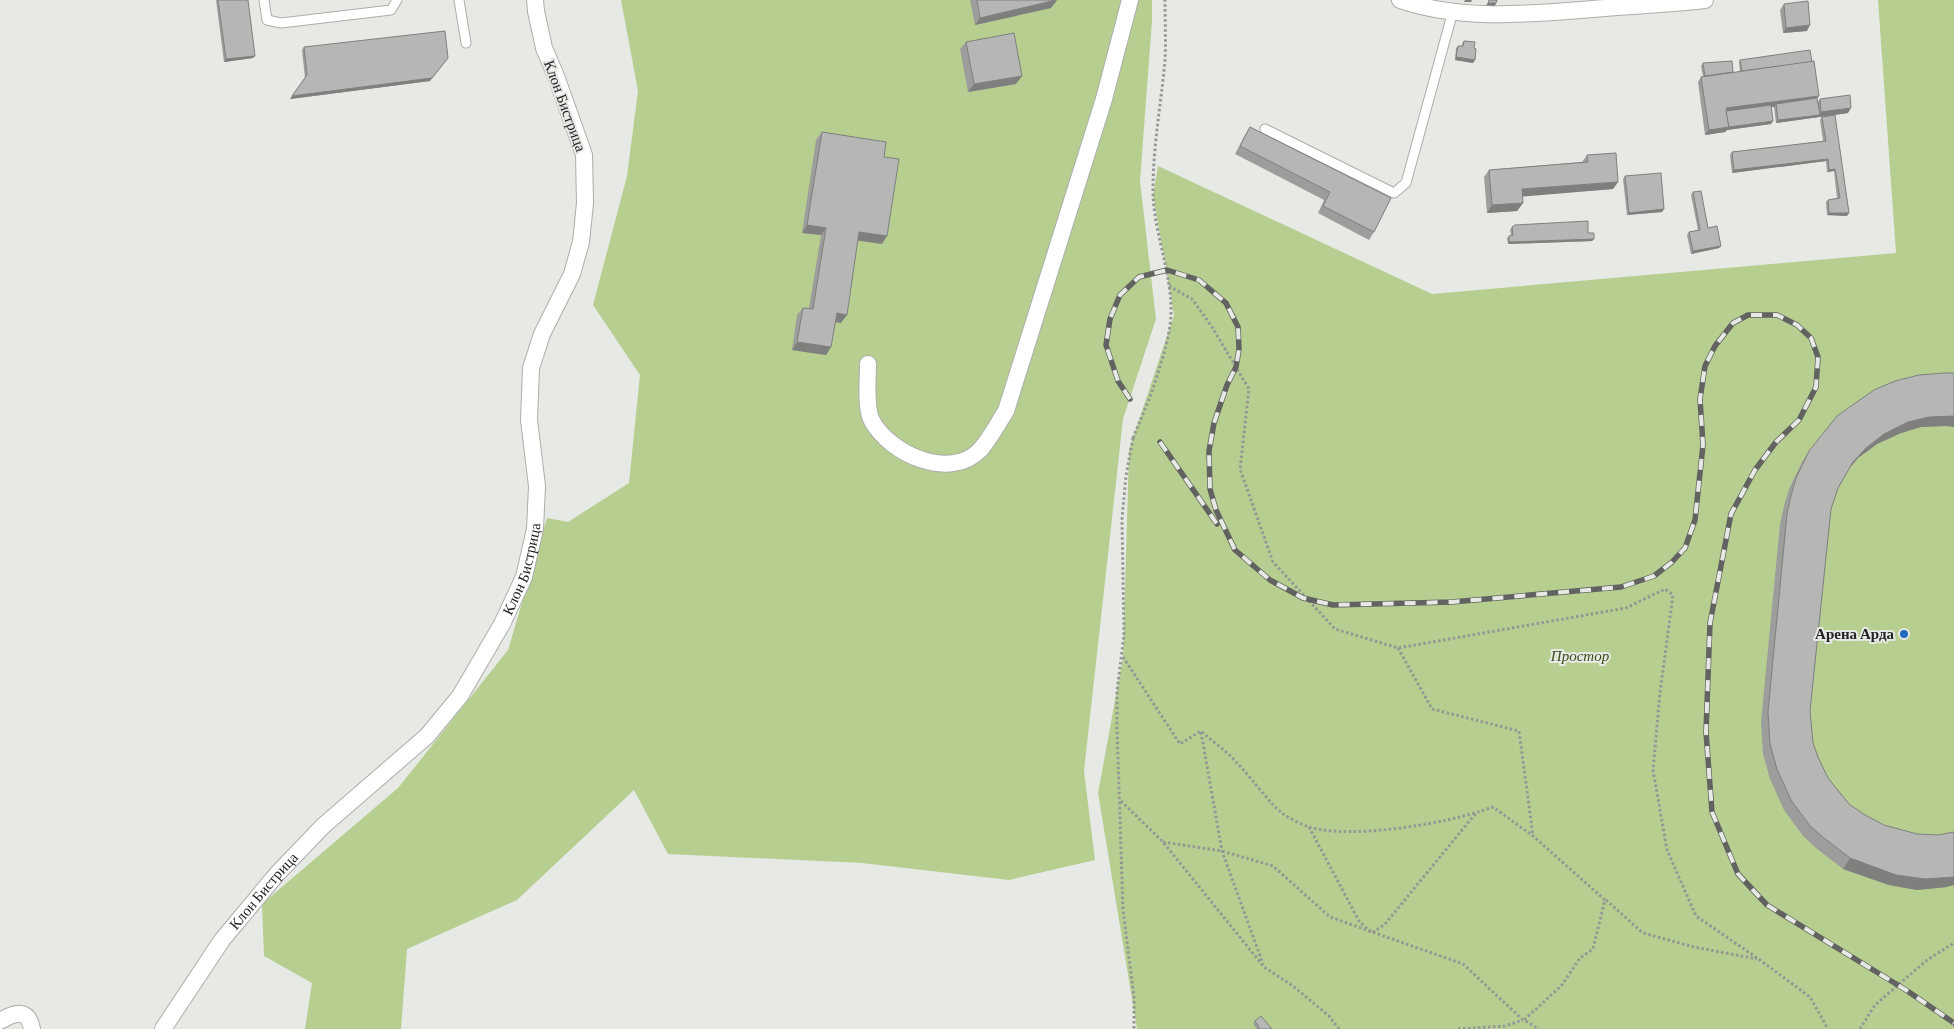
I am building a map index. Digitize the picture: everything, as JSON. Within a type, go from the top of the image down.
[{"type":"street","name":"Клон Бистрица","points":[[164,1029],[222,940],[277,874],[323,826],[427,736],[460,696],[502,624],[524,577],[535,529],[537,495],[529,420],[531,368],[542,334],[572,274],[581,242],[585,203],[584,155],[544,48],[536,11],[536,0]]},
{"type":"street","points":[[868,364],[868,403],[871,420],[885,438],[907,454],[929,463],[956,464],[980,450],[1006,411],[1104,99],[1130,0]]},
{"type":"street","points":[[1400,0],[1416,6],[1453,11],[1514,15],[1705,0]]},
{"type":"street","points":[[0,1020],[11,1014],[19,1013],[31,1021],[32,1029]]},
{"type":"lane","points":[[264,0],[267,20],[281,23],[391,10],[397,0]]},
{"type":"lane","points":[[459,0],[466,43]]},
{"type":"lane","points":[[1264,128],[1394,193],[1406,184],[1453,11]]},
{"type":"path","points":[[1134,1029],[1134,998],[1123,910],[1117,728],[1117,692],[1123,657],[1124,618],[1122,519],[1126,476],[1133,438],[1152,392],[1170,325],[1172,308],[1170,286],[1153,193],[1155,141],[1165,60],[1165,0]]},
{"type":"path","points":[[1170,286],[1192,299],[1212,326],[1249,388],[1240,469],[1273,562],[1335,629],[1398,648],[1626,608],[1665,589],[1673,595],[1660,693],[1653,770],[1667,850],[1696,916],[1810,997],[1828,1029]]},
{"type":"path","points":[[1398,648],[1432,709],[1518,731],[1533,836]]},
{"type":"path","points":[[1123,657],[1180,744],[1200,731]]},
{"type":"path","points":[[1200,731],[1237,762],[1282,812],[1308,827],[1362,831],[1427,824],[1476,813],[1494,806],[1533,836],[1643,933],[1694,947],[1760,960]]},
{"type":"path","points":[[1200,731],[1222,851],[1264,966]]},
{"type":"path","points":[[1120,801],[1163,842],[1264,966],[1329,1016],[1339,1029]]},
{"type":"path","points":[[1372,933],[1385,924],[1476,813]]},
{"type":"path","points":[[1308,827],[1359,921],[1372,933]]},
{"type":"path","points":[[1163,842],[1222,851],[1273,866],[1330,917],[1463,964],[1523,1020],[1539,1029]]},
{"type":"path","points":[[1461,1029],[1505,1026],[1523,1020],[1562,985],[1580,958],[1593,949],[1605,900]]},
{"type":"path","points":[[1860,1029],[1875,1005],[1927,960],[1954,943]]},
{"type":"green space","points":[[621,0],[1152,0],[1140,181],[1156,319],[1123,419],[1084,771],[1095,860],[1009,880],[862,863],[668,854],[634,790],[517,900],[407,949],[401,1029],[305,1029],[312,983],[264,956],[262,904],[398,788],[508,650],[547,518],[568,522],[629,483],[640,375],[593,305],[627,176],[638,91]]},
{"type":"green space","name":"Простор","points":[[1878,0],[1954,0],[1954,1029],[1137,1029],[1098,793],[1123,657],[1129,450],[1174,315],[1153,195],[1158,166],[1432,294],[1896,253]]},
{"type":"building","points":[[218,0],[248,0],[255,56],[226,59]]},
{"type":"building","points":[[977,0],[1056,0],[980,18]]},
{"type":"building","points":[[1489,0],[1497,0],[1496,3],[1488,3]]},
{"type":"building","points":[[1808,1],[1810,25],[1786,28],[1784,4]]},
{"type":"building","points":[[445,31],[448,58],[432,78],[292,96],[307,75],[304,47]]},
{"type":"building","points":[[1014,33],[1022,76],[974,84],[966,42]]},
{"type":"building","points":[[1464,41],[1475,42],[1475,60],[1456,57],[1458,46],[1463,46]]},
{"type":"building","points":[[1810,50],[1812,62],[1742,71],[1740,60]]},
{"type":"building","points":[[1732,61],[1733,72],[1705,76],[1703,63]]},
{"type":"building","points":[[1814,61],[1819,96],[1726,108],[1729,127],[1709,130],[1701,77]]},
{"type":"building","points":[[1850,95],[1851,108],[1821,112],[1820,99]]},
{"type":"building","points":[[1817,98],[1820,115],[1778,120],[1776,104]]},
{"type":"building","points":[[1771,105],[1773,121],[1729,127],[1726,111]]},
{"type":"building","points":[[1835,115],[1849,213],[1829,213],[1828,200],[1840,198],[1835,169],[1829,170],[1828,159],[1734,170],[1732,152],[1826,141],[1822,117]]},
{"type":"building","points":[[1250,127],[1391,198],[1374,232],[1323,206],[1330,192],[1240,146]]},
{"type":"building","points":[[822,132],[886,142],[884,157],[899,159],[887,236],[859,232],[847,315],[837,313],[831,347],[797,342],[803,308],[813,309],[826,228],[807,225]]},
{"type":"building","points":[[1616,153],[1618,182],[1522,189],[1523,203],[1492,205],[1489,170],[1588,162],[1587,155]]},
{"type":"building","points":[[1661,173],[1664,209],[1629,213],[1625,176]]},
{"type":"building","points":[[1701,191],[1708,228],[1717,226],[1721,246],[1693,251],[1689,232],[1700,230],[1693,192]]},
{"type":"building","points":[[1588,221],[1588,233],[1594,233],[1594,239],[1509,242],[1509,236],[1513,235],[1512,227],[1515,225]]},
{"type":"building","points":[[1954,373],[1954,416],[1929,417],[1908,422],[1884,434],[1866,448],[1853,462],[1838,488],[1831,509],[1810,711],[1813,743],[1818,757],[1828,778],[1849,804],[1884,825],[1917,834],[1938,835],[1954,832],[1954,877],[1925,879],[1896,875],[1850,858],[1810,826],[1791,800],[1777,769],[1770,744],[1768,712],[1787,514],[1796,478],[1809,451],[1837,416],[1874,390],[1895,381],[1919,375]]},
{"type":"building","points":[[1261,1016],[1272,1029],[1257,1029],[1259,1027],[1255,1021]]},
{"type":"railway","points":[[1130,399],[1118,381],[1106,345],[1110,319],[1120,295],[1139,277],[1167,270],[1199,280],[1226,303],[1238,327],[1239,349],[1236,367],[1227,385],[1214,423],[1209,451],[1210,489],[1216,510],[1235,550],[1270,580],[1303,598],[1333,605],[1452,602],[1621,587],[1654,576],[1672,562],[1685,548],[1695,520],[1703,445],[1700,399],[1705,366],[1715,346],[1733,323],[1748,315],[1777,315],[1797,325],[1811,338],[1818,357],[1816,387],[1799,420],[1776,442],[1755,470],[1731,514],[1710,623],[1706,732],[1712,812],[1738,874],[1767,905],[1906,990],[1954,1023]]},
{"type":"railway","points":[[1160,442],[1217,524]]},
{"type":"place","name":"Арена Арда","points":[[1904,634]]}]
